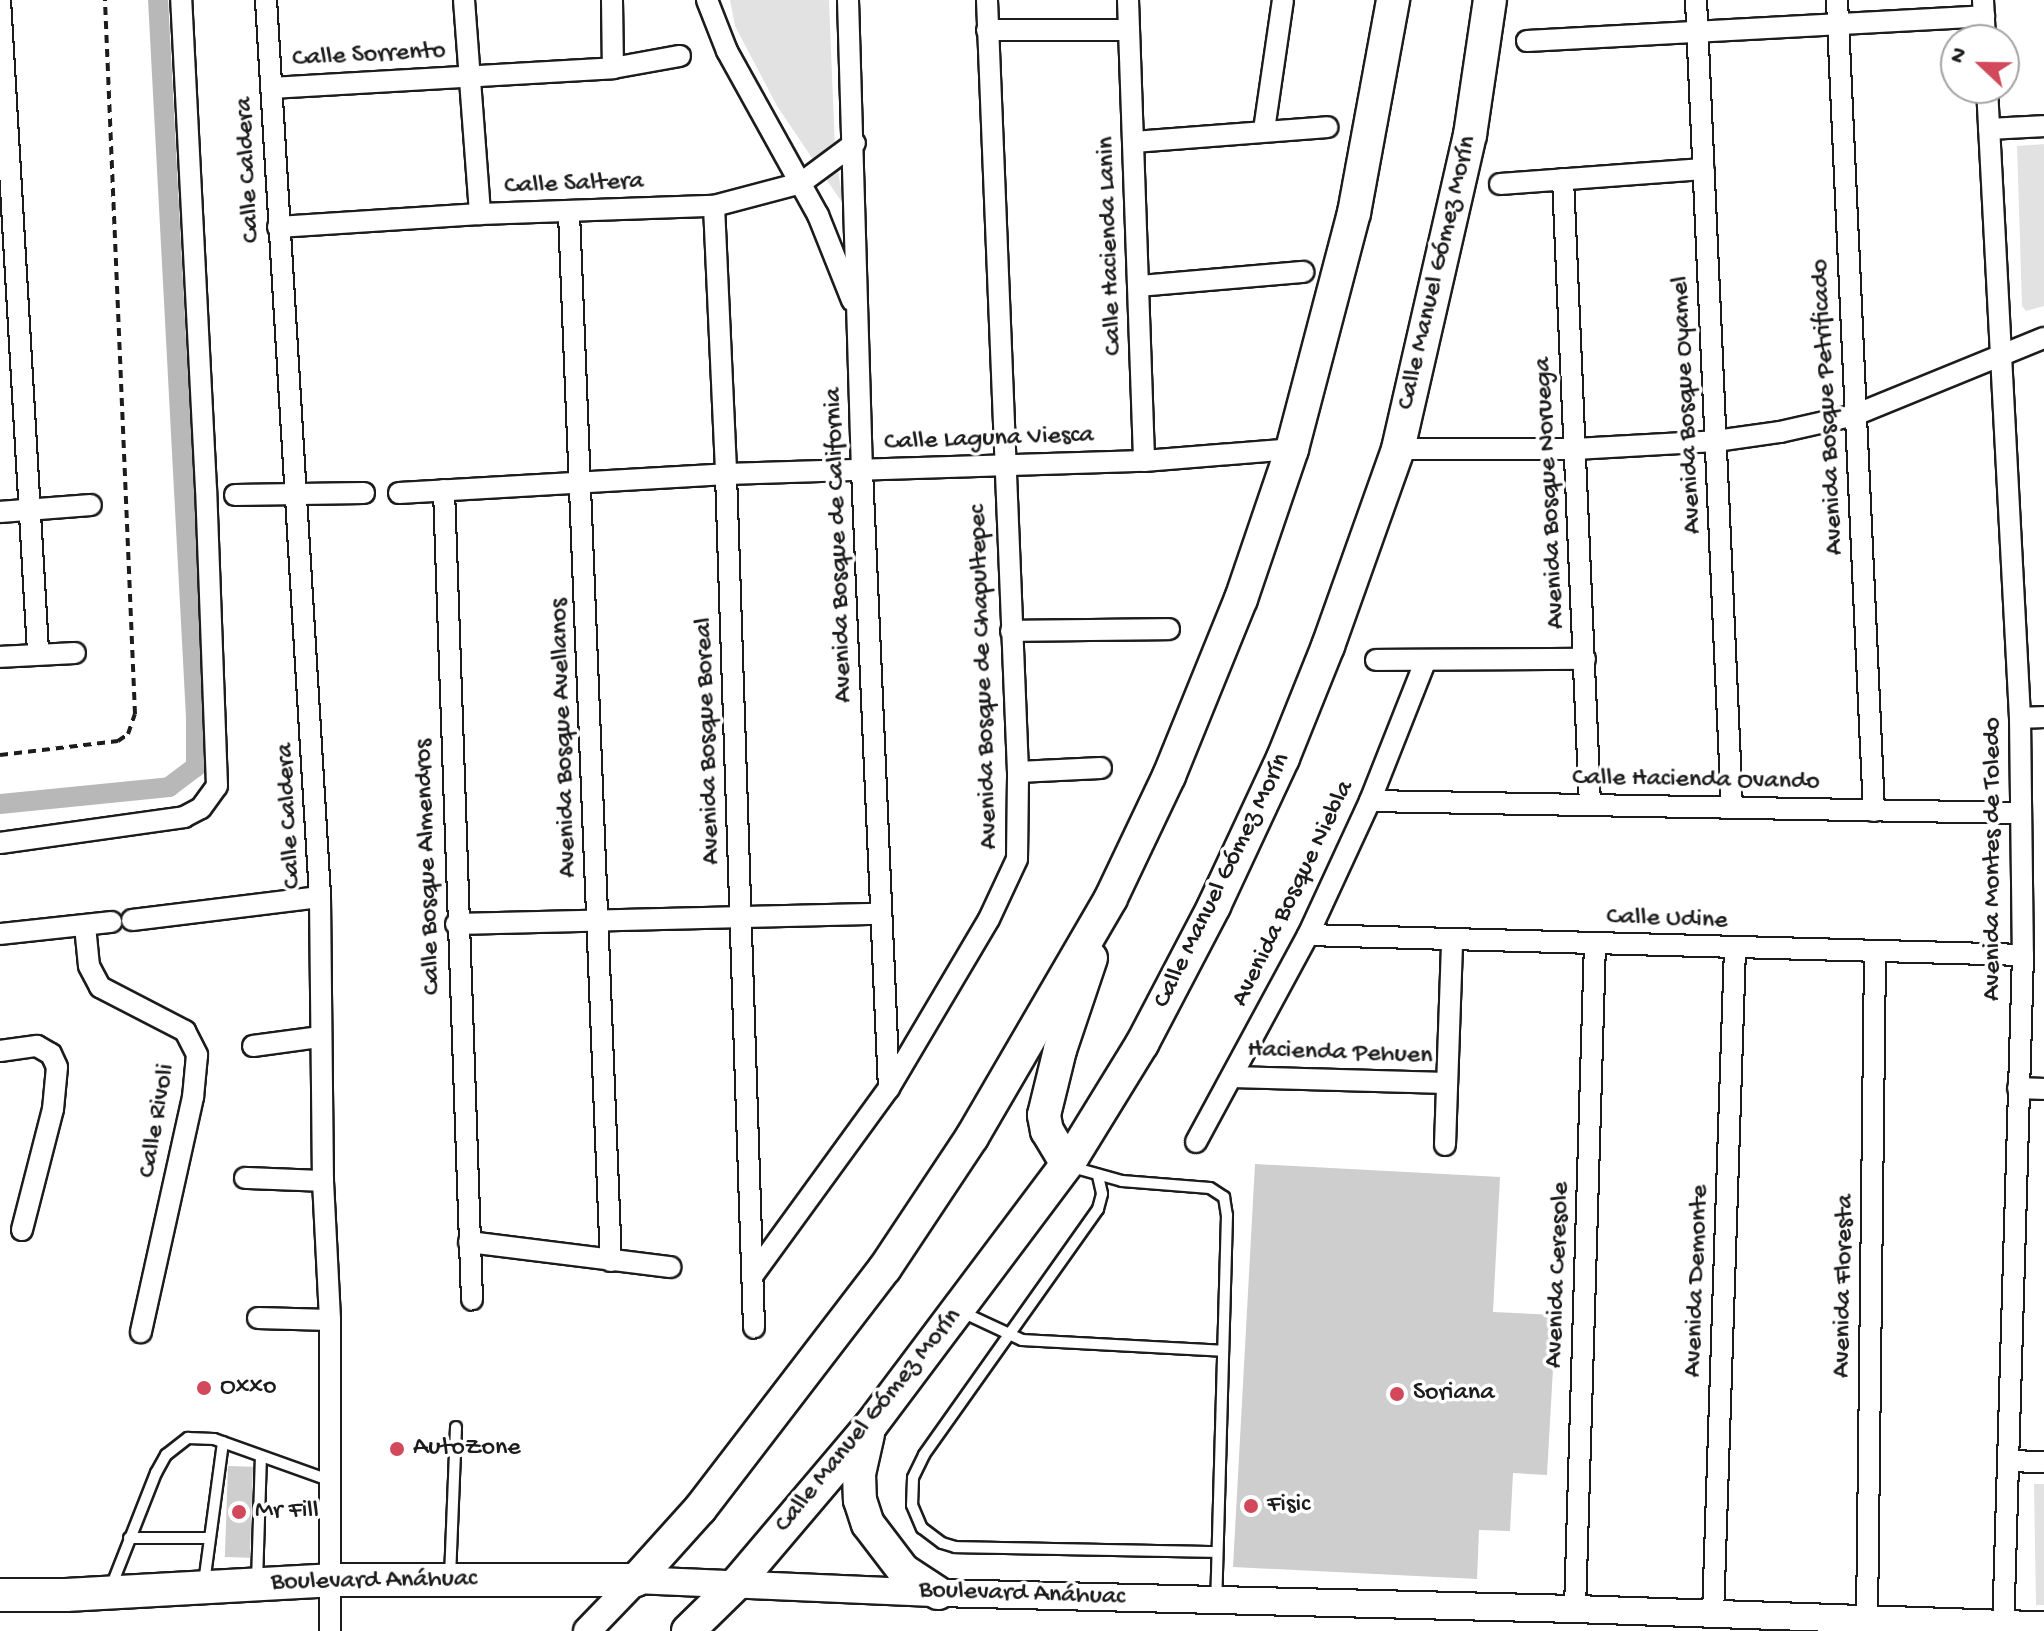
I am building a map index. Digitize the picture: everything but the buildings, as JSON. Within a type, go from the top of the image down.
[{"type":"main road","points":[[636,1580],[700,1509],[786,1401],[885,1268],[972,1137],[1111,898],[1203,694],[1264,538],[1292,449],[1354,213],[1393,0]]},
{"type":"main road","name":"Calle Manuel Gómez Morín","points":[[688,1631],[737,1583],[871,1425],[1067,1164],[1174,987],[1248,837],[1328,646],[1398,449],[1470,135],[1490,0]]},
{"type":"main road","points":[[1067,1164],[1047,1131],[1044,1115],[1047,1092],[1111,898]]},
{"type":"main road","points":[[871,1425],[859,1474],[860,1500],[868,1524],[903,1570],[938,1593]]},
{"type":"main road","name":"Boulevard Anáhuac","points":[[0,1595],[110,1593],[331,1580],[636,1580]]},
{"type":"street","points":[[0,0],[38,652]]},
{"type":"street","points":[[0,843],[184,817],[207,801],[218,779],[181,0]]},
{"type":"street","name":"Calle Caldera","points":[[266,0],[320,897],[323,1181],[330,1320],[330,1631]]},
{"type":"street","points":[[464,0],[480,214]]},
{"type":"street","points":[[612,0],[613,68]]},
{"type":"street","points":[[707,0],[727,51],[831,243],[859,319]]},
{"type":"street","name":"Avenida Bosque de California","points":[[848,0],[855,143],[862,470],[889,1088]]},
{"type":"street","name":"Avenida Bosque de Chapultepec","points":[[753,1275],[889,1088],[1012,874],[1019,838],[987,0]]},
{"type":"street","name":"Calle Hacienda Lanin","points":[[1128,0],[1144,461]]},
{"type":"street","points":[[1264,130],[1283,0]]},
{"type":"street","name":"Avenida Bosque Oyamel","points":[[1696,0],[1732,808]]},
{"type":"street","name":"Avenida Bosque Petrificado","points":[[1837,0],[1874,811]]},
{"type":"street","points":[[1527,41],[1838,24],[1983,8]]},
{"type":"street","points":[[987,30],[1129,30]]},
{"type":"street","name":"Calle Sorrento","points":[[271,88],[613,68],[680,56]]},
{"type":"street","name":"Avenida Montes de Toledo","points":[[1988,104],[2020,718],[2023,955],[2004,1627]]},
{"type":"street","points":[[1989,129],[2044,126]]},
{"type":"street","points":[[1134,142],[1327,127]]},
{"type":"street","name":"Calle Saltera","points":[[278,227],[480,214],[714,206],[801,183],[855,143]]},
{"type":"street","points":[[1500,184],[1703,169]]},
{"type":"street","name":"Avenida Bosque Noruega","points":[[1563,179],[1590,804]]},
{"type":"street","name":"Avenida Bosque Boreal","points":[[714,206],[726,474],[754,1328]]},
{"type":"street","name":"Avenida Bosque Avellanos","points":[[569,213],[611,1261]]},
{"type":"street","points":[[1139,286],[1303,272]]},
{"type":"street","points":[[1398,449],[1575,449],[1716,441],[1780,432],[1855,415],[2044,338]]},
{"type":"street","name":"Calle Laguna Viesca","points":[[399,493],[726,474],[1004,468],[1292,449]]},
{"type":"street","name":"Calle Bosque Almendros","points":[[444,490],[456,924],[472,1300]]},
{"type":"street","points":[[235,495],[364,493]]},
{"type":"street","points":[[0,512],[91,505]]},
{"type":"street","points":[[1011,631],[1169,629]]},
{"type":"street","points":[[0,657],[38,652],[75,653]]},
{"type":"street","points":[[1376,660],[1585,659]]},
{"type":"street","name":"Avenida Bosque Niebla","points":[[1196,1142],[1308,935],[1370,801],[1425,662]]},
{"type":"street","points":[[2020,718],[2044,717]]},
{"type":"street","points":[[1018,772],[1101,768]]},
{"type":"street","name":"Calle Hacienda Ovando","points":[[1370,801],[2021,813]]},
{"type":"street","points":[[132,920],[320,897]]},
{"type":"street","points":[[456,924],[879,914]]},
{"type":"street","points":[[0,934],[111,922]]},
{"type":"street","name":"Calle Rivoli","points":[[85,926],[89,966],[100,987],[185,1031],[197,1055],[193,1097],[141,1332]]},
{"type":"street","name":"Calle Udine","points":[[1308,935],[2023,955]]},
{"type":"street","points":[[1445,1145],[1452,941]]},
{"type":"street","name":"Avenida Ceresole","points":[[1575,1609],[1595,944]]},
{"type":"street","name":"Avenida Demonte","points":[[1713,1615],[1735,948]]},
{"type":"street","name":"Avenida Floresta","points":[[1867,1619],[1875,952]]},
{"type":"street","points":[[253,1046],[320,1037]]},
{"type":"street","points":[[0,1051],[37,1046],[51,1054],[57,1067],[53,1109],[22,1230]]},
{"type":"street","name":"Hacienda Pehuen","points":[[1233,1077],[1446,1083]]},
{"type":"street","points":[[2018,1088],[2044,1089]]},
{"type":"street","points":[[245,1178],[323,1181]]},
{"type":"street","points":[[469,1242],[670,1267]]},
{"type":"street","points":[[258,1318],[330,1320]]},
{"type":"street","points":[[2010,1461],[2044,1462]]},
{"type":"street","points":[[587,1631],[636,1580]]},
{"type":"street","name":"Boulevard Anáhuac","points":[[636,1580],[938,1593],[1575,1609],[1620,1621],[1713,1615],[2004,1627],[2044,1625]]},
{"type":"lane","points":[[1067,1164],[1098,1176],[1141,1184],[1210,1188],[1224,1197],[1227,1215],[1216,1600]]},
{"type":"lane","points":[[1098,1176],[1102,1194],[1098,1209],[924,1455],[913,1478],[912,1505],[922,1528],[942,1543],[955,1547],[1217,1552]]},
{"type":"lane","points":[[958,1310],[1009,1336],[1060,1345],[1222,1351]]},
{"type":"lane","points":[[450,1579],[456,1427]]},
{"type":"lane","points":[[110,1593],[156,1473],[176,1444],[200,1436],[331,1481]]},
{"type":"lane","points":[[203,1587],[223,1442]]},
{"type":"lane","points":[[256,1584],[261,1456]]},
{"type":"lane","points":[[129,1538],[208,1538]]},
{"type":"path","points":[[0,755],[118,741],[128,734],[135,714],[105,0]]},
{"type":"shaded area","points":[[730,0],[829,0],[835,149],[843,204],[777,106],[735,26]]},
{"type":"shaded area","points":[[2044,144],[2044,306],[2026,311],[2022,306],[2017,146]]},
{"type":"shaded area","points":[[2034,1484],[2044,1484],[2044,1605],[2036,1605]]},
{"type":"waterway","points":[[0,804],[169,787],[196,767],[196,717],[158,0]]},
{"type":"place","name":"Oxxo","points":[[204,1388]]},
{"type":"place","name":"Soriana","points":[[1397,1394]]},
{"type":"place","name":"AutoZone","points":[[397,1449]]},
{"type":"place","name":"Fisic","points":[[1251,1506]]},
{"type":"place","name":"Mr Fill","points":[[239,1512]]}]
